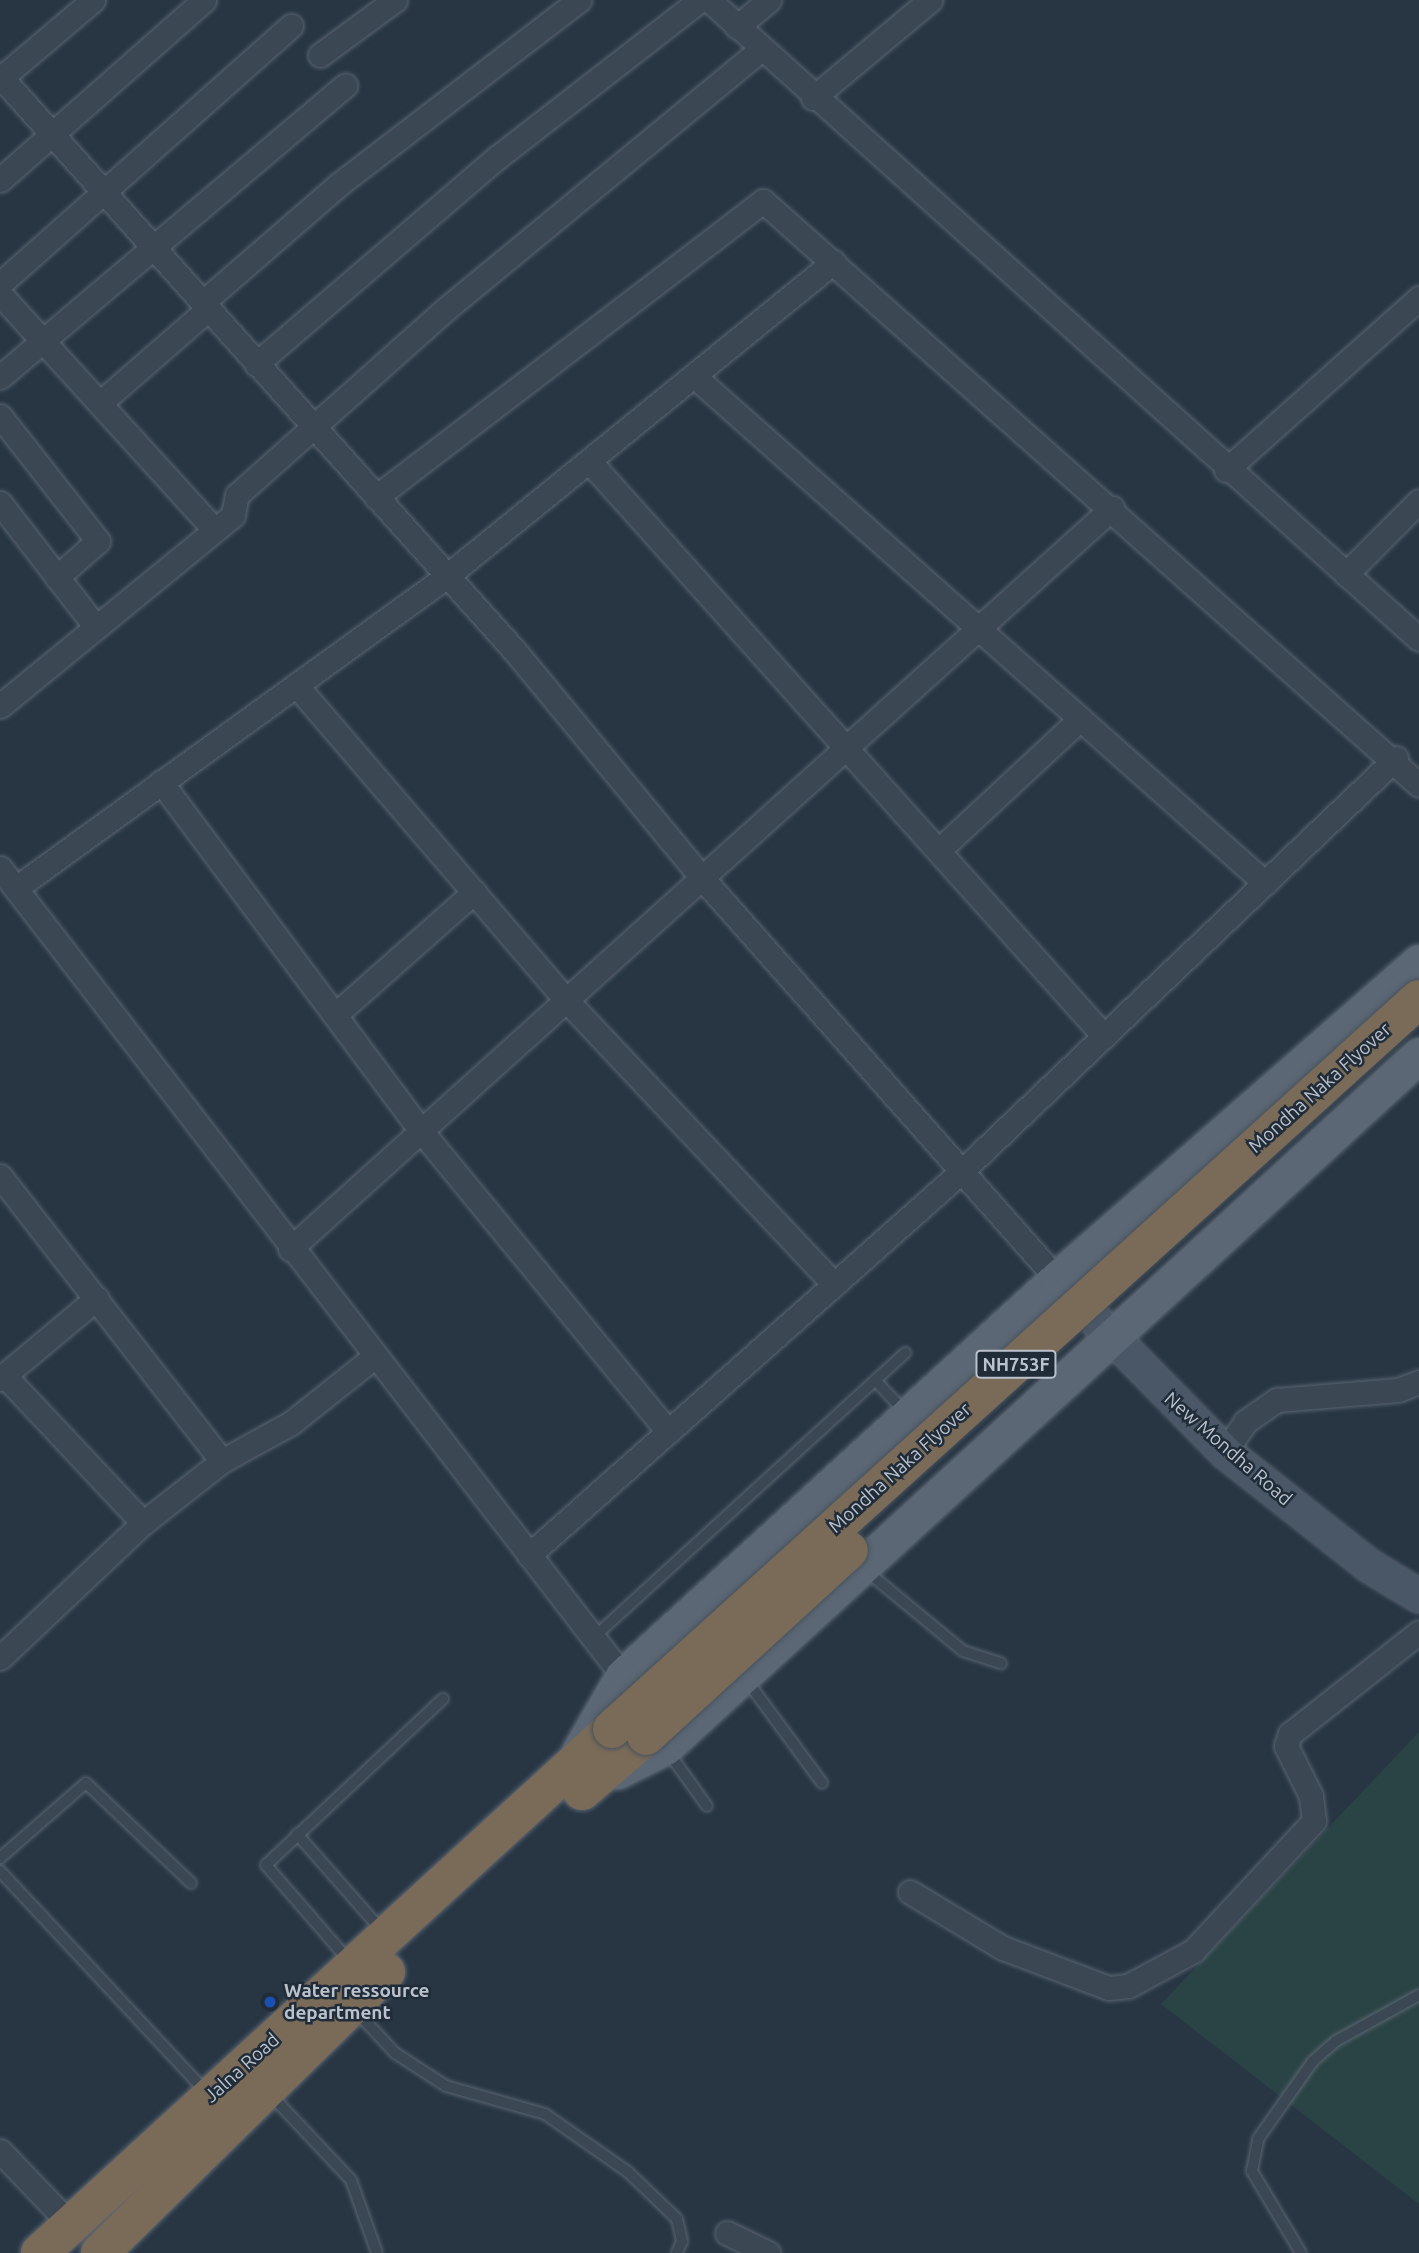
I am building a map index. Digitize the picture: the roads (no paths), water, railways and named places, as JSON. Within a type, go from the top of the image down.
[{"type":"highway","name":"Mondha Naka Flyover","points":[[641,1737],[1419,999]]},
{"type":"highway","name":"Mondha Naka Flyover","points":[[578,1778],[641,1737],[1419,1030]]},
{"type":"highway","name":"Jalna Road","points":[[40,2253],[387,1937],[578,1778]]},
{"type":"highway","name":"Jalna Road","points":[[100,2253],[578,1778]]},
{"type":"main road","points":[[578,1778],[623,1676],[1056,1279],[1419,961]]},
{"type":"main road","points":[[641,1737],[743,1676],[1112,1341],[1419,1055]]},
{"type":"street","points":[[93,0],[0,78],[447,576],[703,880],[1056,1279]]},
{"type":"street","points":[[0,180],[204,0]]},
{"type":"street","points":[[320,55],[395,0]]},
{"type":"street","points":[[100,403],[338,185],[579,0]]},
{"type":"street","points":[[256,364],[499,156],[699,0]]},
{"type":"street","points":[[709,0],[813,98],[1226,470],[1419,639]]},
{"type":"street","points":[[737,27],[769,0]]},
{"type":"street","points":[[813,98],[930,0]]},
{"type":"street","points":[[0,284],[291,26]]},
{"type":"street","points":[[0,706],[233,515],[237,495],[316,430],[447,308],[761,49]]},
{"type":"street","points":[[0,377],[345,85]]},
{"type":"street","points":[[376,497],[763,201],[1396,758],[1419,785]]},
{"type":"street","points":[[16,888],[447,576],[834,262]]},
{"type":"street","points":[[0,294],[215,530]]},
{"type":"street","points":[[1226,470],[1419,298]]},
{"type":"street","points":[[694,376],[1265,883]]},
{"type":"street","points":[[0,415],[98,541],[57,577]]},
{"type":"street","points":[[589,461],[849,748],[1104,1036]]},
{"type":"street","points":[[1346,574],[1419,501]]},
{"type":"street","points":[[0,503],[96,627]]},
{"type":"street","points":[[290,1249],[568,1002],[1112,508]]},
{"type":"street","points":[[296,685],[568,1002],[834,1284]]},
{"type":"street","points":[[939,850],[1080,719]]},
{"type":"street","points":[[529,1555],[962,1171],[1396,758]]},
{"type":"street","points":[[161,782],[422,1132],[668,1432]]},
{"type":"street","points":[[0,868],[290,1249],[623,1676]]},
{"type":"street","points":[[335,1016],[474,892]]},
{"type":"street","points":[[4,1190],[97,1298],[222,1461]]},
{"type":"street","name":"New Mondha Road","points":[[1056,1279],[1112,1341],[1225,1452],[1368,1564],[1419,1596]]},
{"type":"street","points":[[97,1298],[2,1377],[143,1523]]},
{"type":"street","points":[[4,1645],[143,1523],[222,1461],[291,1423],[374,1357]]},
{"type":"street","points":[[1225,1452],[1245,1422],[1277,1400],[1398,1390],[1419,1382]]},
{"type":"street","points":[[910,1892],[1003,1948],[1109,1988],[1128,1986],[1193,1951],[1314,1821],[1311,1796],[1286,1746],[1290,1734],[1419,1632]]},
{"type":"street","points":[[0,2151],[71,2225]]},
{"type":"street","points":[[727,2233],[768,2253]]},
{"type":"lane","points":[[593,1637],[905,1353]]},
{"type":"lane","points":[[876,1381],[907,1415]]},
{"type":"lane","points":[[862,1567],[963,1651],[1001,1663]]},
{"type":"lane","points":[[743,1676],[822,1783]]},
{"type":"lane","points":[[354,1967],[267,1871],[270,1858],[443,1699]]},
{"type":"lane","points":[[641,1737],[707,1805]]},
{"type":"lane","points":[[0,1858],[86,1783],[191,1883]]},
{"type":"lane","points":[[297,1833],[387,1937]]},
{"type":"lane","points":[[0,1871],[211,2096]]},
{"type":"lane","points":[[1301,2253],[1252,2171],[1258,2139],[1328,2048],[1419,1996]]},
{"type":"lane","points":[[351,2006],[396,2053],[446,2085],[545,2114],[628,2172],[677,2219],[682,2241],[677,2253]]},
{"type":"lane","points":[[266,2090],[351,2180],[377,2253]]},
{"type":"place","name":"Water ressource department","points":[[270,2002]]}]
